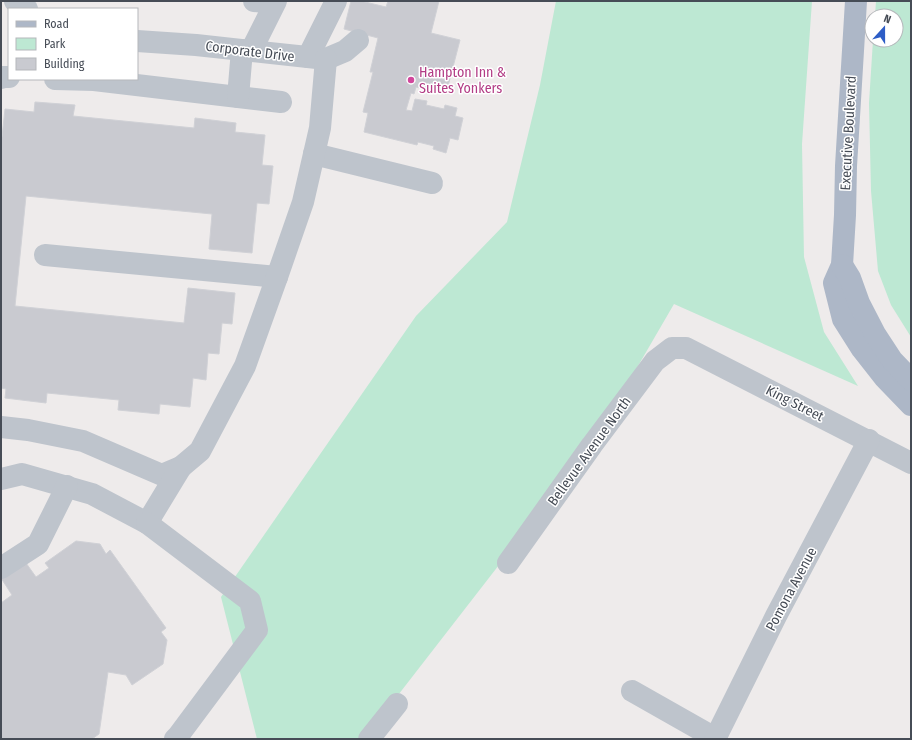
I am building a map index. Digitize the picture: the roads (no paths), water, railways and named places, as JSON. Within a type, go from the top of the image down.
[{"type":"main road","name":"Executive Boulevard","points":[[856,1],[846,166],[842,265],[834,283],[843,319],[862,349],[884,377],[911,405]]},
{"type":"main road","points":[[842,265],[850,278],[875,334],[892,360],[911,380]]},
{"type":"street","points":[[15,1],[26,8]]},
{"type":"street","points":[[1,427],[28,430],[83,441],[162,475],[181,467],[200,451],[245,366],[278,277],[303,202],[320,128],[317,58],[336,1]]},
{"type":"street","points":[[238,97],[247,50],[268,2]]},
{"type":"street","name":"Corporate Drive","points":[[138,41],[196,45],[317,58],[345,51],[358,40]]},
{"type":"street","points":[[94,80],[281,102]]},
{"type":"street","points":[[314,154],[432,183]]},
{"type":"street","points":[[45,255],[278,277]]},
{"type":"street","name":"Bellevue Avenue North","points":[[508,563],[592,444],[656,361],[672,348],[677,348]]},
{"type":"street","name":"King Street","points":[[677,348],[686,348],[869,440],[911,463]]},
{"type":"street","name":"Pomona Avenue","points":[[715,739],[776,616],[869,440]]},
{"type":"street","points":[[147,523],[181,467]]},
{"type":"street","points":[[1,479],[22,474],[92,494],[147,523],[250,601],[257,630],[175,739]]},
{"type":"street","points":[[1,568],[38,544],[67,486]]},
{"type":"street","points":[[632,691],[715,739]]},
{"type":"street","points":[[369,739],[397,704]]},
{"type":"place","name":"Hampton Inn & Suites Yonkers","points":[[411,80]]}]
